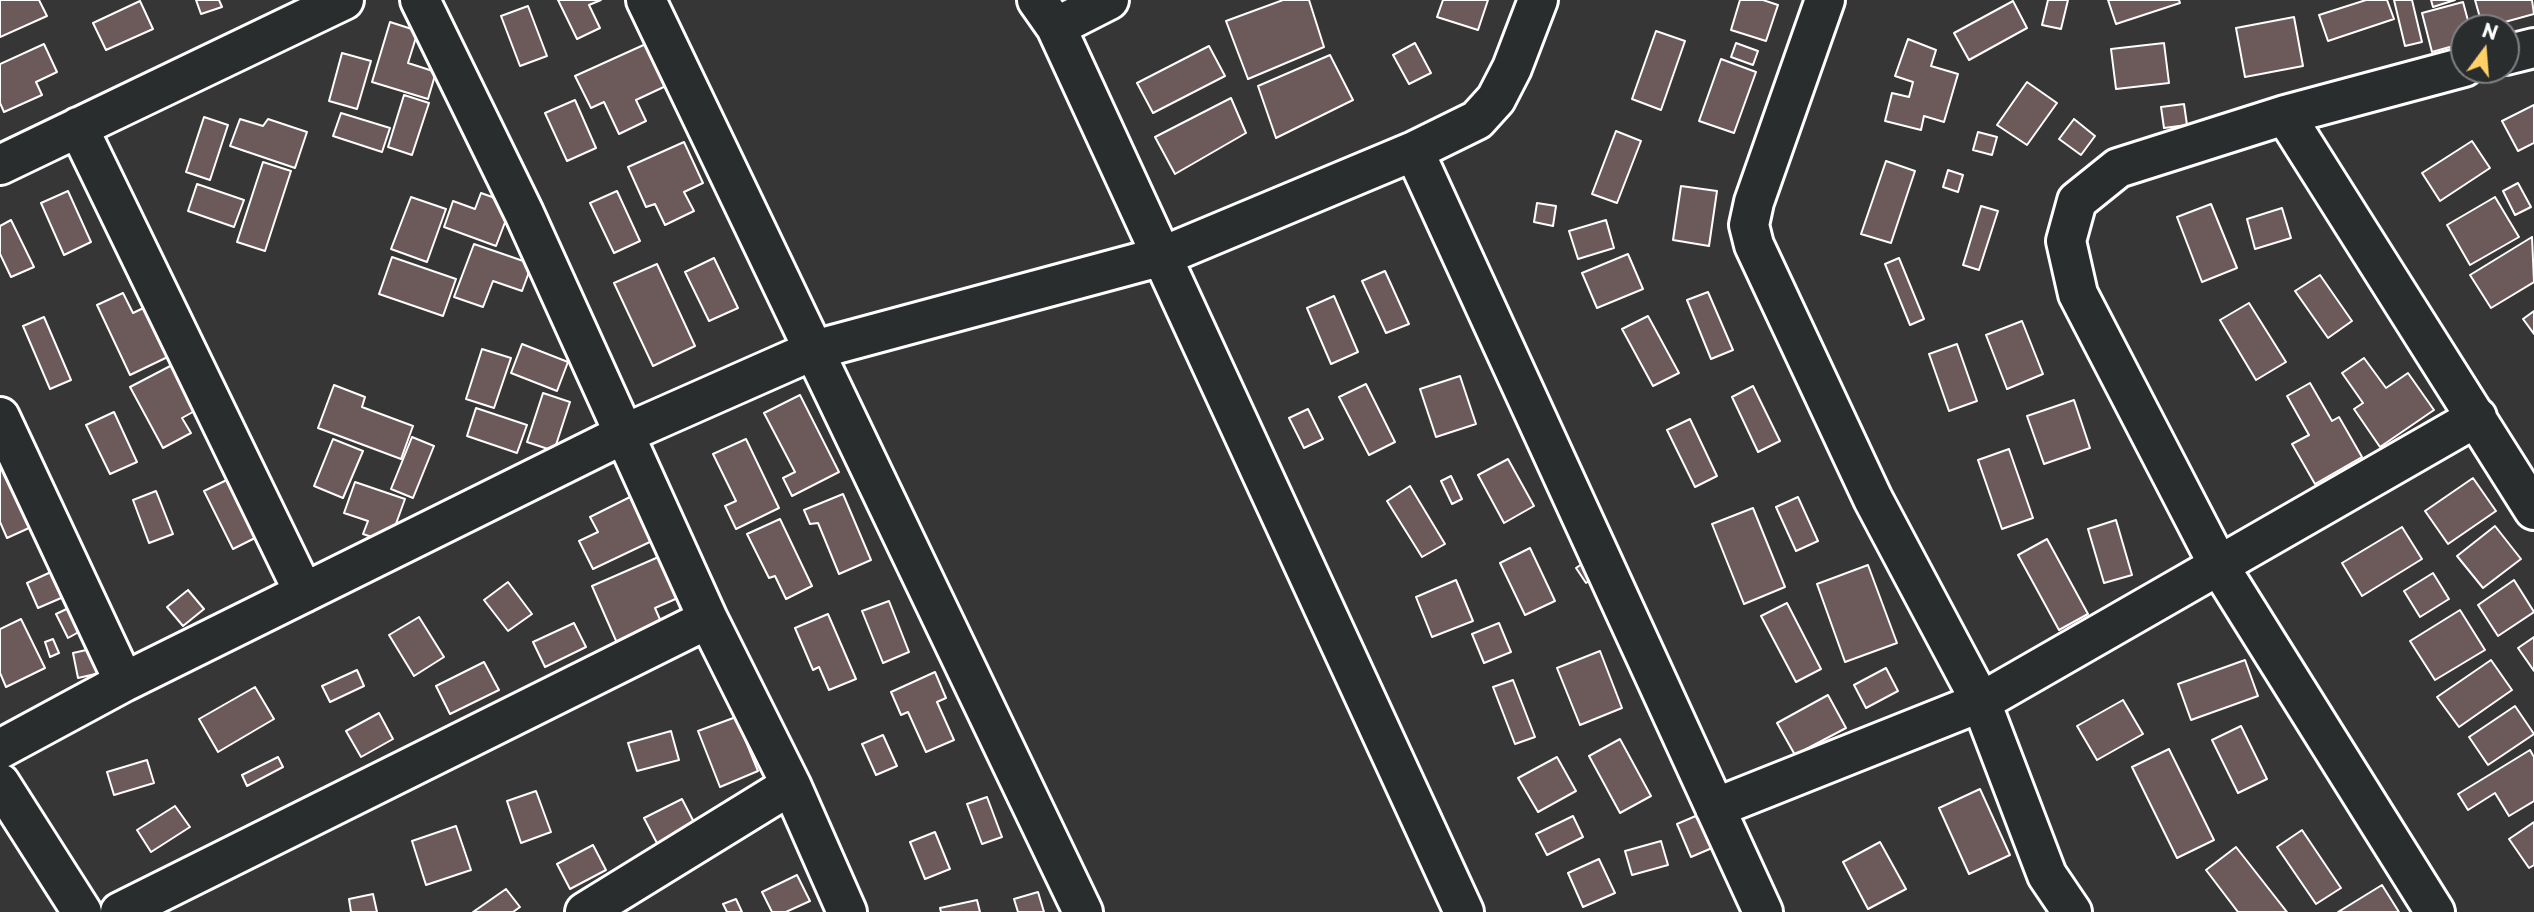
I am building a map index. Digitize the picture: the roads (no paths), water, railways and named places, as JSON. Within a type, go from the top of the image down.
[{"type":"street","points":[[0,165],[344,0]]},
{"type":"street","points":[[420,0],[524,213],[708,619],[791,785],[846,912]]},
{"type":"street","points":[[646,0],[1083,912]]},
{"type":"street","points":[[1109,0],[1047,13],[1163,256],[1464,912]]},
{"type":"street","points":[[0,749],[124,682],[624,434],[814,350],[1163,256],[1414,151],[1477,120],[1496,99],[1512,68],[1538,0]]},
{"type":"street","points":[[1825,0],[1754,202],[1749,225],[1754,245],[1873,499],[1981,702],[2047,875],[2072,912]]},
{"type":"street","points":[[2435,912],[2219,566],[2078,294],[2066,241],[2077,201],[2118,168],[2285,115],[2450,70]]},
{"type":"street","points":[[2285,115],[2534,510]]},
{"type":"street","points":[[78,127],[304,593]]},
{"type":"street","points":[[1414,151],[1763,912]]},
{"type":"street","points":[[1715,808],[1981,702],[2477,417]]},
{"type":"street","points":[[0,418],[124,682]]},
{"type":"street","points":[[120,912],[708,619]]},
{"type":"street","points":[[0,783],[82,912]]},
{"type":"street","points":[[585,912],[791,785]]}]
